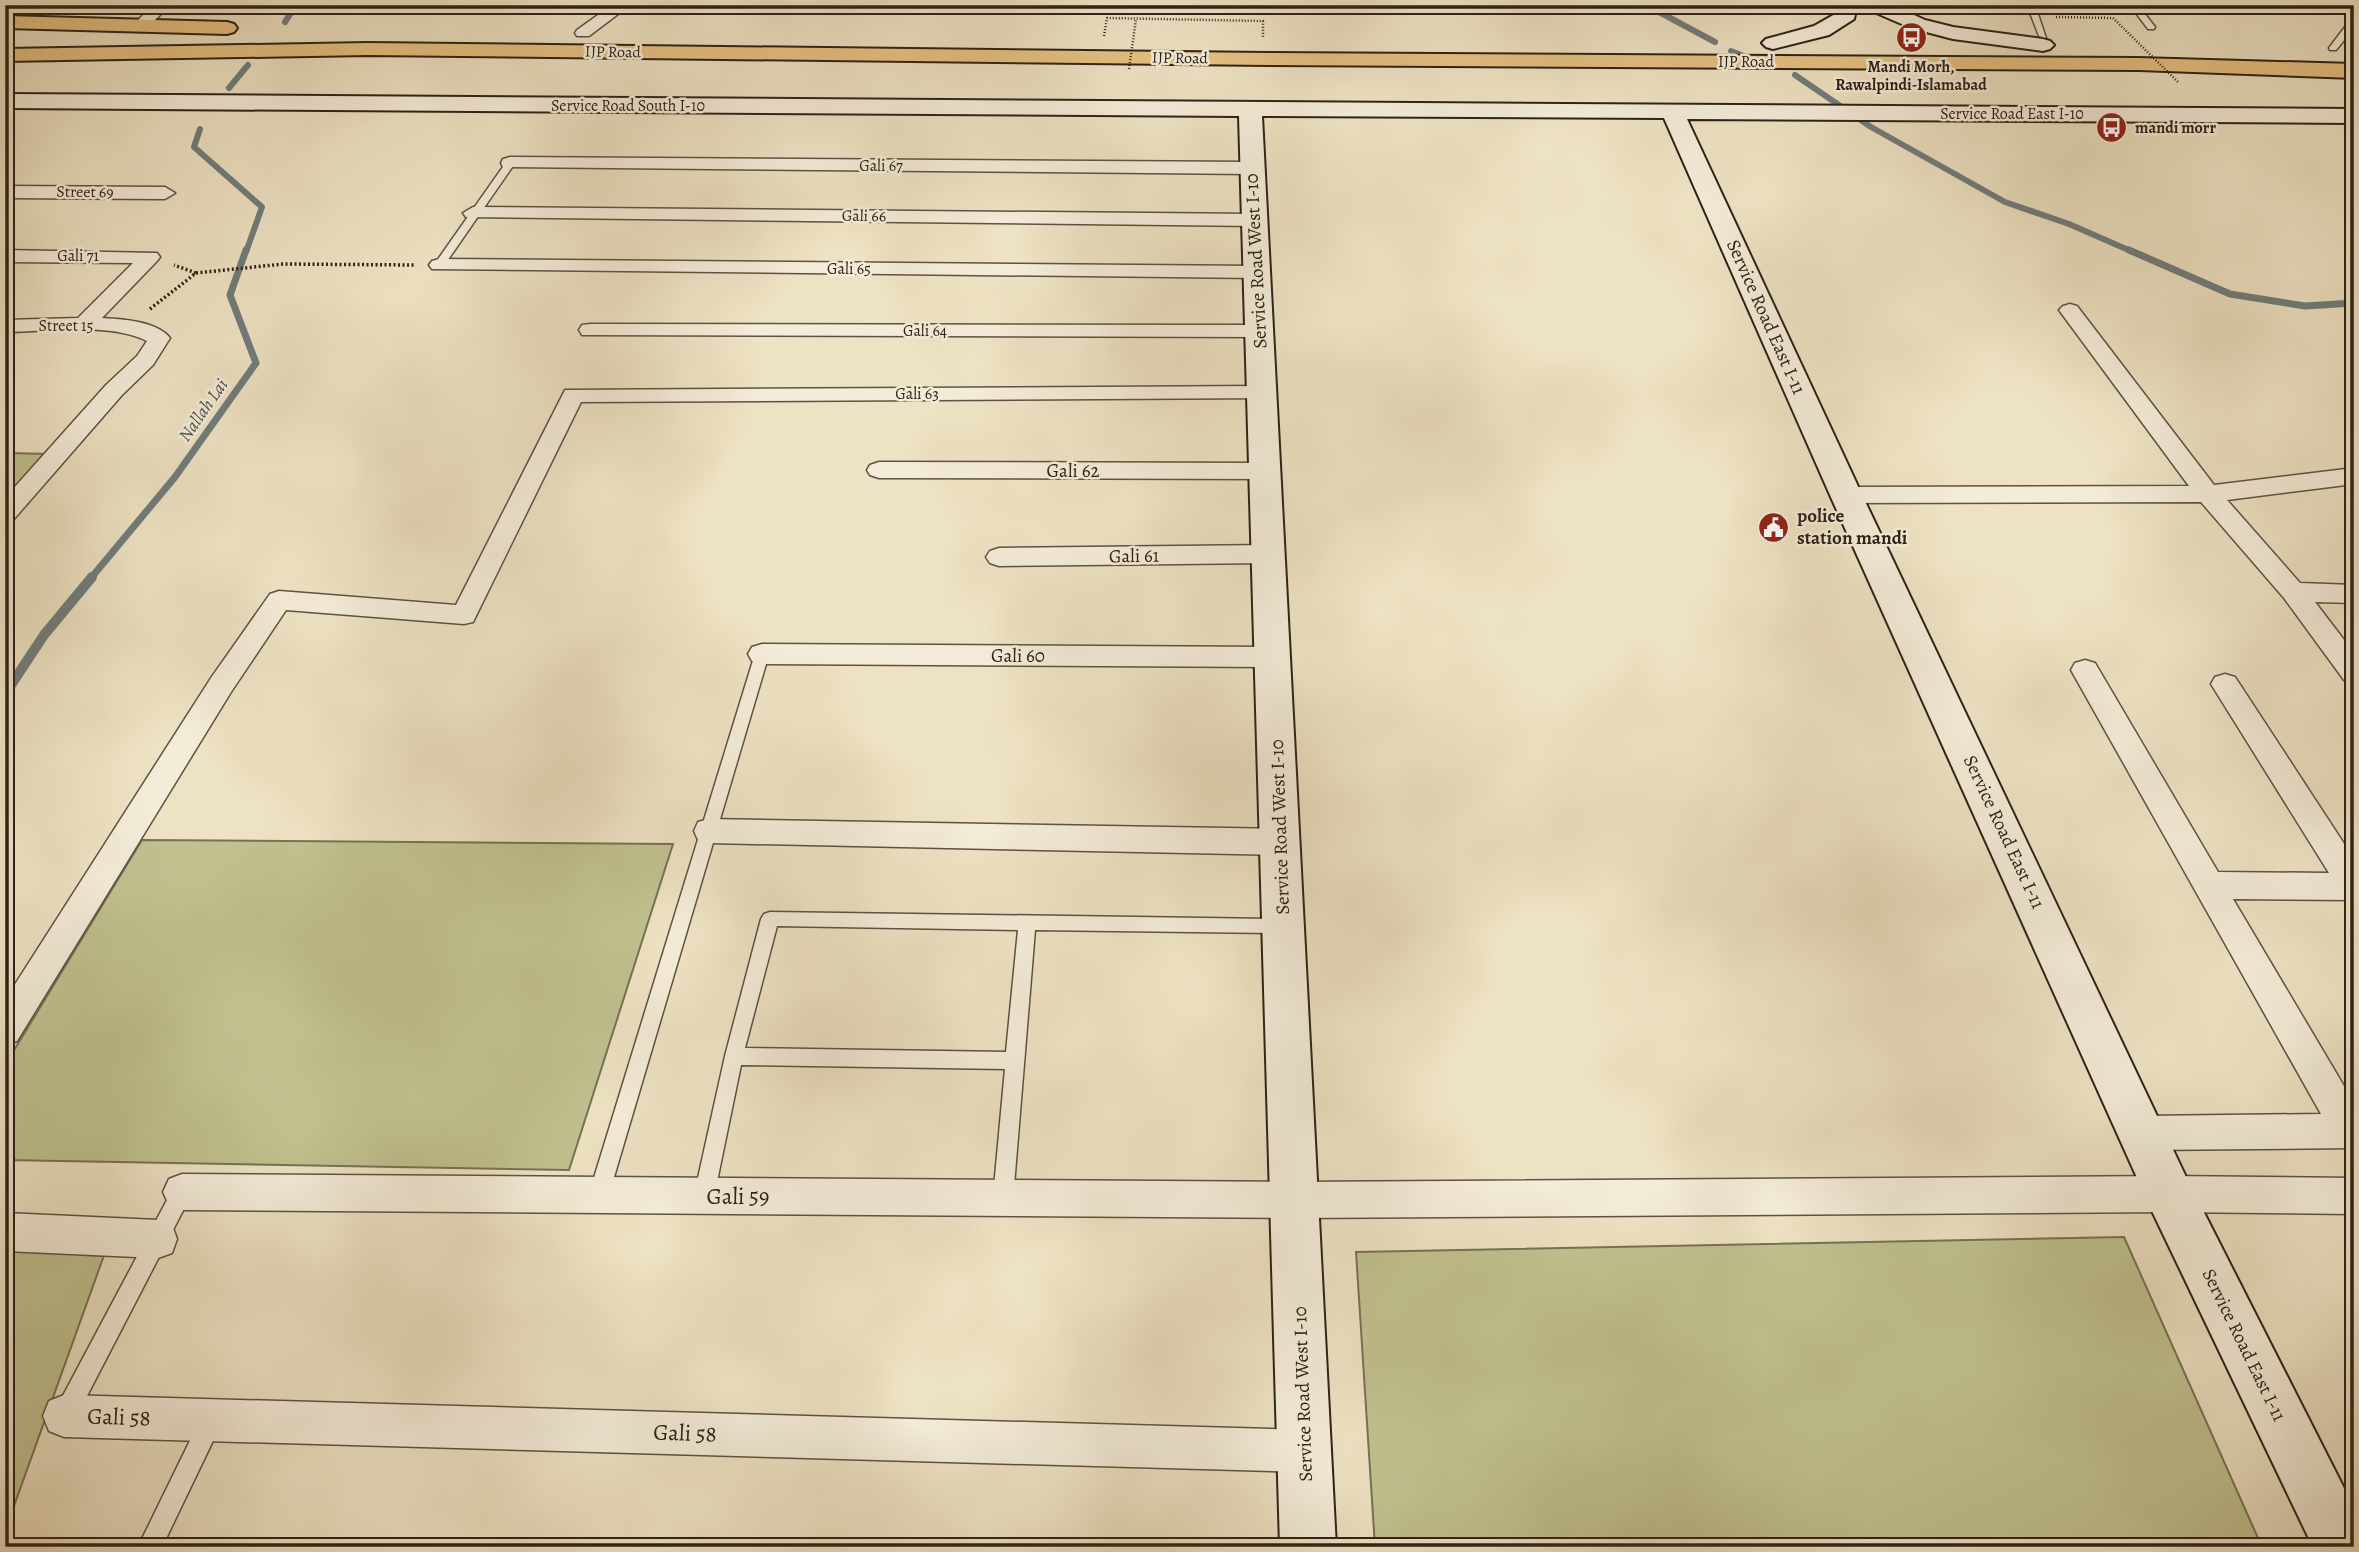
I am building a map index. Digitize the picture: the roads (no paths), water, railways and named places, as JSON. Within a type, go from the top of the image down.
[{"type":"highway","points":[[5,22],[142,15],[254,29]]},
{"type":"highway","points":[[5,41],[16,34],[72,34],[142,15]]},
{"type":"highway","name":"IJP Road","points":[[280,30],[583,33],[1105,27]]},
{"type":"highway","name":"IJP Road","points":[[1346,39],[1773,43],[2043,41],[2250,47]]},
{"type":"highway","points":[[5,41],[134,44],[175,53]]},
{"type":"highway","name":"IJP Road","points":[[5,55],[368,49],[1283,60],[2125,64],[2354,71]]},
{"type":"main road","points":[[1773,43],[1813,34],[1836,25],[1847,15],[1847,5]]},
{"type":"main road","points":[[1874,5],[1918,24],[1953,33],[2043,41]]},
{"type":"main road","name":"Service Road South I-10","points":[[5,101],[1673,112]]},
{"type":"main road","name":"Service Road West I-10","points":[[1250,108],[1267,471],[1308,1547]]},
{"type":"main road","name":"Service Road East I-10","points":[[1673,112],[2354,116]]},
{"type":"main road","name":"Service Road East I-11","points":[[1673,112],[1846,495],[2169,1194],[2343,1547]]},
{"type":"street","points":[[583,33],[622,5]]},
{"type":"street","name":"Gali 67","points":[[510,163],[1252,168]]},
{"type":"street","name":"Street 69","points":[[5,192],[165,193]]},
{"type":"street","name":"Gali 66","points":[[473,213],[1255,220]]},
{"type":"street","name":"Gali 71","points":[[5,256],[150,257],[83,325]]},
{"type":"street","name":"Gali 65","points":[[439,265],[1258,272]]},
{"type":"street","points":[[2070,310],[2208,494],[2294,592],[2354,673]]},
{"type":"street","name":"Street 15","points":[[5,326],[128,327],[151,332],[159,338],[145,363],[116,388],[5,513]]},
{"type":"street","name":"Gali 64","points":[[590,330],[1260,331]]},
{"type":"street","name":"Gali 63","points":[[5,1030],[221,685],[279,600],[464,615],[572,395],[1262,393]]},
{"type":"street","name":"Gali 62","points":[[879,470],[1267,471]]},
{"type":"street","points":[[1846,495],[2208,494],[2354,476]]},
{"type":"street","name":"Gali 61","points":[[999,557],[1270,554]]},
{"type":"street","points":[[2294,592],[2354,594]]},
{"type":"street","name":"Gali 60","points":[[762,654],[1274,657]]},
{"type":"street","points":[[2085,670],[2352,1131],[2143,1133]]},
{"type":"street","points":[[2225,684],[2354,887]]},
{"type":"street","points":[[709,831],[1280,842]]},
{"type":"street","points":[[2208,885],[2354,887]]},
{"type":"street","name":"Gali 59","points":[[182,1192],[1294,1200],[2169,1194],[2354,1196]]},
{"type":"street","points":[[5,1232],[158,1239]]},
{"type":"street","name":"Gali 58","points":[[64,1416],[1306,1451]]},
{"type":"lane","points":[[2031,5],[2043,41]]},
{"type":"lane","points":[[2134,5],[2151,27]]},
{"type":"lane","points":[[2335,48],[2351,25],[2354,25]]},
{"type":"lane","points":[[439,265],[510,163]]},
{"type":"lane","points":[[599,1195],[762,654]]},
{"type":"lane","points":[[704,1195],[734,1056],[770,919],[1284,926]]},
{"type":"lane","points":[[1003,1198],[1027,922]]},
{"type":"lane","points":[[734,1056],[1013,1061]]},
{"type":"lane","points":[[64,1416],[182,1192]]},
{"type":"lane","points":[[150,1547],[212,1420]]},
{"type":"waterway","name":"Nallah Lai","points":[[285,22],[296,5]]},
{"type":"waterway","points":[[1646,5],[1715,42]]},
{"type":"waterway","points":[[1731,51],[1746,57]]},
{"type":"waterway","name":"Nallah Lai","points":[[229,88],[248,65]]},
{"type":"waterway","points":[[1795,75],[1871,127],[2005,202],[2069,224],[2133,252]]},
{"type":"waterway","name":"Nallah Lai","points":[[200,129],[194,147],[262,207],[246,252]]},
{"type":"waterway","name":"Nallah Lai","points":[[91,578],[175,477],[256,363],[230,295],[246,250]]},
{"type":"waterway","points":[[2129,250],[2230,294],[2305,306],[2354,303]]},
{"type":"waterway","name":"Nallah Lai","points":[[5,694],[44,635],[92,577]]},
{"type":"place","name":"Mandi Morh, Rawalpindi-Islamabad","points":[[1911,38]]},
{"type":"place","name":"mandi morr","points":[[2112,128]]},
{"type":"place","name":"police station mandi","points":[[1774,527]]}]
